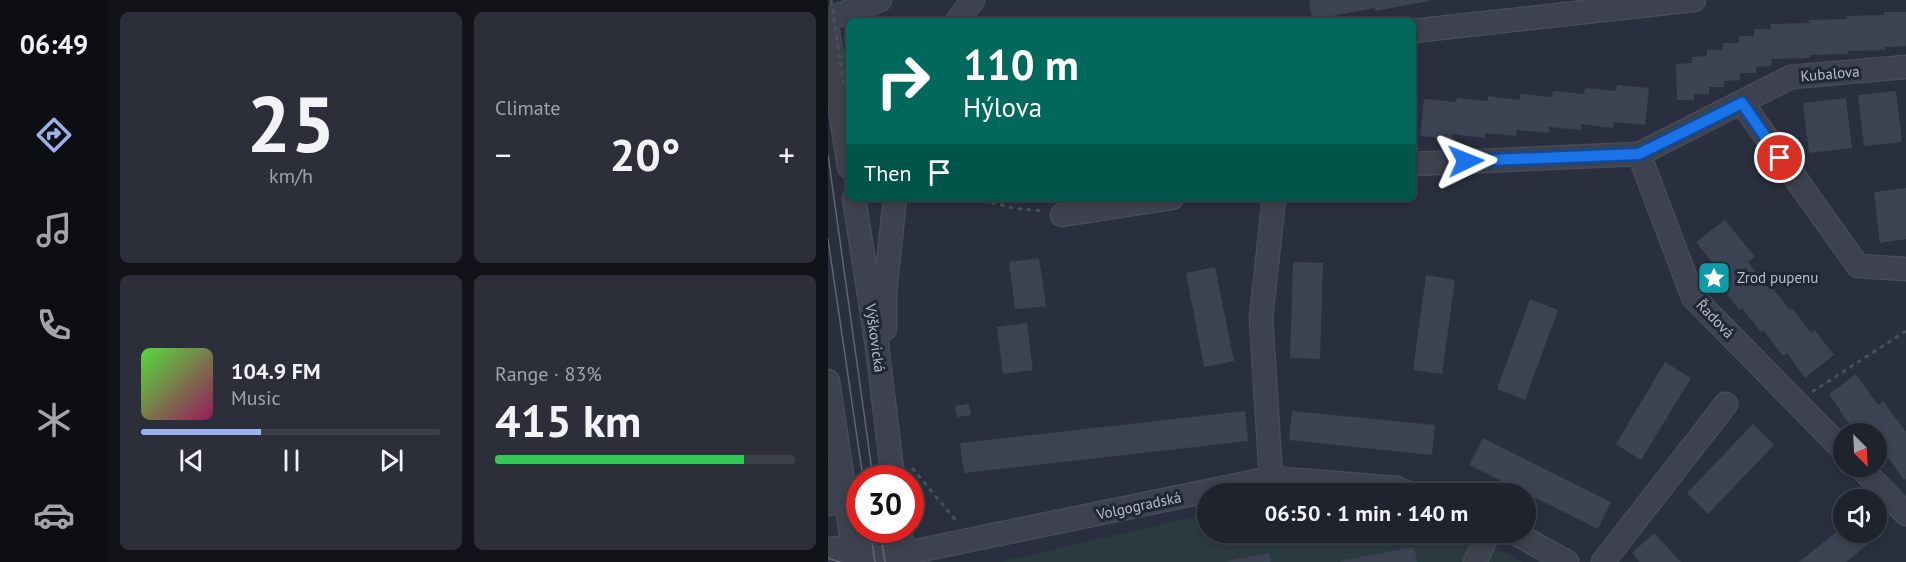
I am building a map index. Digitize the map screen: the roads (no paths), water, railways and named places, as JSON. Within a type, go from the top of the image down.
[{"type":"street","points":[[828,19],[880,0]]},
{"type":"street","points":[[959,18],[973,0]]},
{"type":"street","points":[[1416,31],[1694,0]]},
{"type":"street","points":[[828,32],[846,122]]},
{"type":"street","name":"Kubalova","points":[[1416,164],[1639,154],[1791,77],[1906,67]]},
{"type":"street","points":[[1742,103],[1858,266],[1906,269]]},
{"type":"street","name":"Řadová","points":[[1639,154],[1692,297],[1833,440]]},
{"type":"street","name":"Výškovická","points":[[854,201],[884,403],[900,465]]},
{"type":"street","points":[[884,403],[885,292],[895,201]]},
{"type":"street","points":[[1062,215],[1153,201]]},
{"type":"street","points":[[1271,478],[1261,318],[1274,201]]},
{"type":"street","points":[[828,381],[857,558]]},
{"type":"street","points":[[1603,562],[1726,404]]},
{"type":"street","points":[[828,504],[832,487],[829,450],[836,434]]},
{"type":"street","points":[[1870,477],[1906,514]]},
{"type":"street","name":"Volgogradská","points":[[828,548],[857,558],[903,559],[965,542],[1271,478],[1334,483]]},
{"type":"street","points":[[901,543],[903,559]]},
{"type":"street","points":[[1475,562],[1484,543]]},
{"type":"street","points":[[1533,543],[1567,562]]},
{"type":"tram line","points":[[828,155],[871,465]]},
{"type":"tram line","points":[[828,239],[861,465]]},
{"type":"tram line","points":[[872,543],[875,562]]},
{"type":"tram line","points":[[882,543],[885,562]]},
{"type":"tram line","points":[[828,558],[840,562]]},
{"type":"place","name":"Zrod pupenu","points":[[1714,278]]}]
